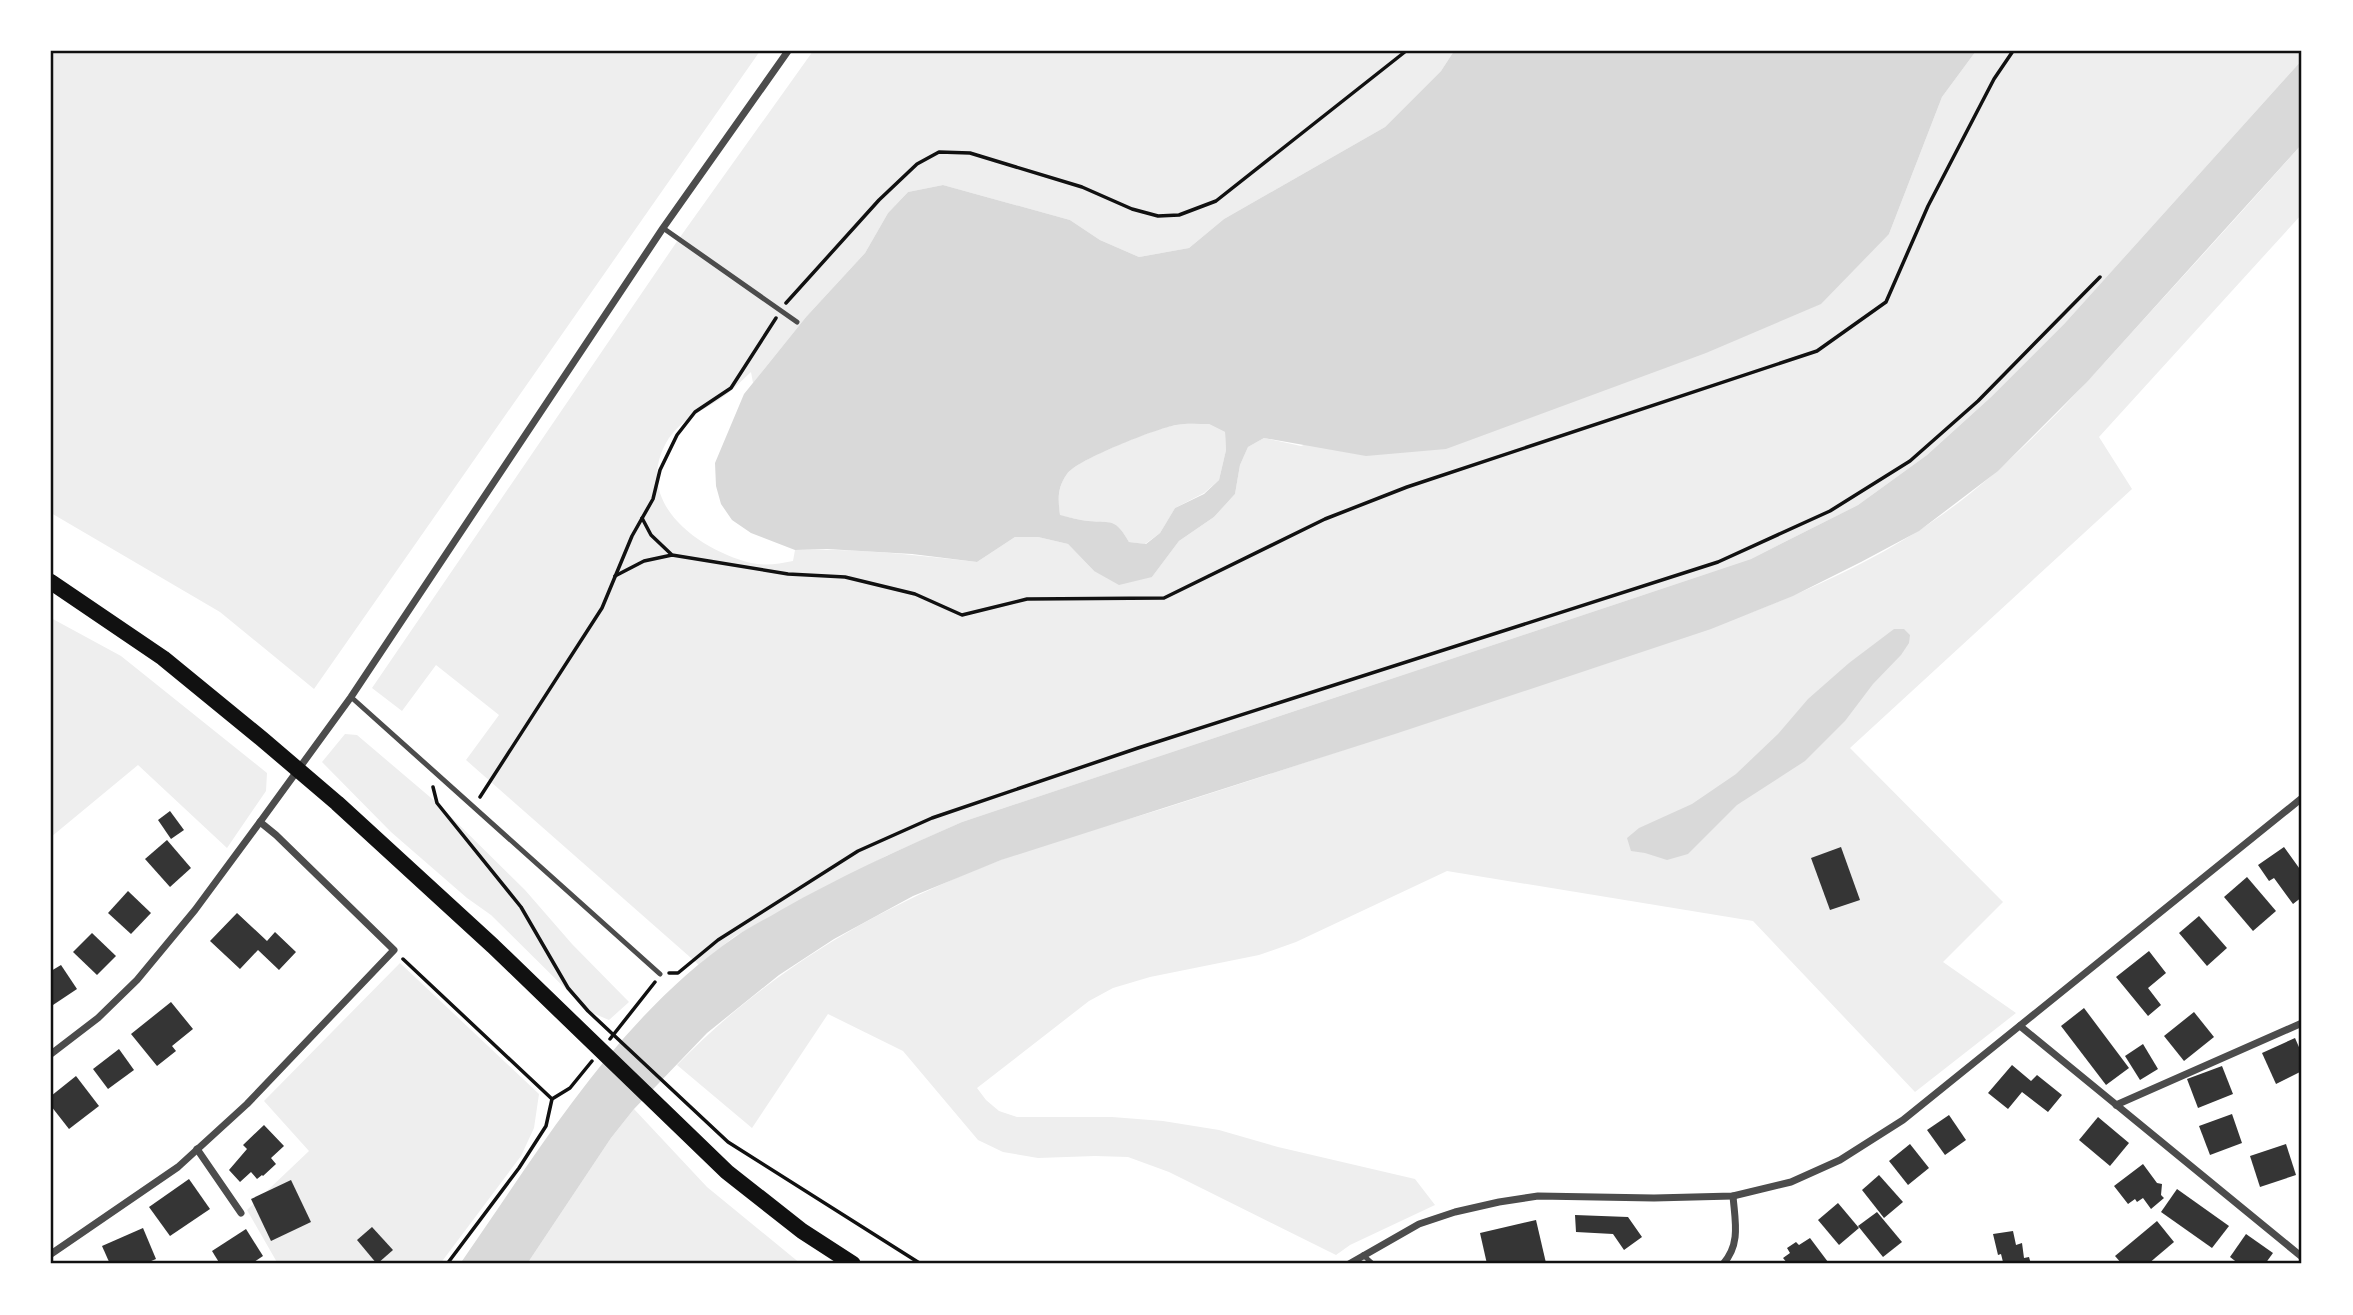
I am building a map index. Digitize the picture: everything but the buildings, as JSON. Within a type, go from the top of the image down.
[{"type":"main road","points":[[51,582],[163,657],[262,739],[337,803],[493,947],[727,1172],[802,1231],[853,1264]]},
{"type":"street","points":[[51,1054],[97,1018],[137,980],[181,928],[260,822],[351,697],[663,228],[788,51]]},
{"type":"street","points":[[1349,1264],[1419,1224],[1499,1202],[1538,1196],[1733,1196],[1791,1182],[1840,1160],[1903,1120],[2302,798]]},
{"type":"street","points":[[51,1254],[178,1167],[247,1104],[394,950],[260,822]]},
{"type":"street","points":[[2116,1105],[2302,1023]]},
{"type":"street","points":[[2020,1026],[2302,1257]]},
{"type":"street","points":[[197,1149],[240,1213]]},
{"type":"street","points":[[1723,1264],[1730,1256],[1736,1239],[1733,1196]]},
{"type":"lane","points":[[663,228],[797,322]]},
{"type":"lane","points":[[351,697],[660,974]]},
{"type":"lane","points":[[1363,1255],[1373,1264]]},
{"type":"path","points":[[473,808],[602,608],[632,536],[653,499],[660,470],[677,435],[695,412],[732,388],[773,325],[779,311],[880,200],[917,164],[939,152],[970,153],[1082,187],[1132,209],[1158,216],[1179,215],[1216,201],[1406,51]]},
{"type":"path","points":[[615,576],[644,561],[672,555],[788,574],[845,577],[915,594],[962,615],[1027,599],[1164,598],[1325,519],[1407,487],[1817,351],[1886,302],[1928,206],[1994,79],[2013,51]]},
{"type":"path","points":[[660,974],[678,972],[718,940],[858,851],[932,818],[1151,743],[1718,562],[1830,511],[1910,461],[1978,401],[2100,277]]},
{"type":"path","points":[[642,518],[651,535],[672,555]]},
{"type":"path","points":[[429,769],[437,803],[521,907],[568,988],[588,1011],[697,1116],[728,1142],[921,1264]]},
{"type":"path","points":[[394,950],[552,1099],[546,1126],[519,1168],[447,1264]]},
{"type":"shaded area","points":[[51,51],[760,51],[314,689],[220,612],[51,513]]},
{"type":"shaded area","points":[[813,51],[1454,51],[1441,71],[1385,127],[1224,219],[1189,248],[1139,257],[1100,240],[1070,220],[943,185],[908,192],[888,213],[865,253],[806,317],[753,383],[751,372],[727,394],[679,427],[666,443],[658,465],[658,485],[665,504],[677,521],[711,547],[751,563],[793,561],[795,550],[841,550],[977,562],[1015,537],[1038,537],[1068,544],[1094,571],[1152,577],[1179,541],[1214,517],[1235,494],[1240,465],[1248,447],[1264,438],[1301,446],[1889,234],[1942,97],[1976,51],[2302,51],[2302,60],[2065,323],[1991,397],[1927,455],[1858,505],[1751,559],[962,822],[886,856],[735,936],[699,965],[466,760],[499,715],[436,665],[402,711],[372,688],[678,240]]},
{"type":"shaded area","points":[[1454,51],[1976,51],[1942,97],[1889,234],[1821,304],[1706,353],[1446,449],[1366,456],[1264,438],[1248,447],[1240,465],[1235,494],[1214,517],[1179,541],[1152,577],[1119,585],[1094,571],[1068,544],[1038,537],[1015,537],[977,562],[912,554],[795,550],[751,533],[732,520],[721,504],[716,486],[715,463],[744,394],[806,317],[865,253],[888,213],[908,192],[943,185],[1070,220],[1100,240],[1139,257],[1189,248],[1224,219],[1385,127],[1441,71]],"holes":[[[1209,424],[1225,432],[1226,450],[1219,480],[1204,494],[1175,508],[1160,533],[1146,544],[1129,542],[1113,523],[1085,521],[1060,515],[1061,484],[1067,474],[1085,461],[1136,438],[1176,425]]]},
{"type":"shaded area","points":[[2302,60],[2302,144],[2087,382],[1998,471],[1919,531],[1793,596],[1711,629],[1001,860],[913,896],[834,939],[779,975],[707,1033],[634,1109],[611,1138],[527,1264],[460,1264],[583,1088],[653,1006],[692,970],[735,937],[803,898],[962,822],[1751,559],[1858,505],[1927,455],[1991,397],[2065,323]]},
{"type":"shaded area","points":[[2302,144],[2302,214],[2099,437],[2132,489],[1850,748],[2003,902],[1943,962],[2016,1013],[1915,1092],[1753,921],[1447,871],[1296,942],[1259,955],[1150,977],[1113,988],[1089,1001],[977,1088],[999,1111],[1017,1117],[1112,1117],[1163,1121],[1219,1130],[1278,1147],[1415,1179],[1435,1205],[1350,1245],[1336,1255],[1169,1172],[1128,1157],[1038,1158],[1003,1152],[978,1140],[903,1051],[828,1014],[752,1128],[677,1065],[748,1000],[826,945],[909,899],[953,879],[1038,847],[1265,776],[1706,629],[1793,595],[1878,555],[1948,510],[2033,438]]},
{"type":"shaded area","points":[[1209,424],[1225,432],[1226,450],[1219,480],[1204,493],[1175,508],[1160,533],[1145,544],[1129,542],[1113,523],[1060,516],[1060,489],[1064,479],[1085,461],[1118,445],[1167,427]]},
{"type":"shaded area","points":[[51,618],[121,656],[267,773],[266,791],[227,848],[138,765],[51,837]]},
{"type":"shaded area","points":[[1894,629],[1904,629],[1910,635],[1909,643],[1901,655],[1873,684],[1845,721],[1805,761],[1737,805],[1688,854],[1667,860],[1631,851],[1627,838],[1639,828],[1692,804],[1736,774],[1778,734],[1808,699]]},
{"type":"shaded area","points":[[345,734],[357,735],[437,803],[525,890],[572,944],[629,1002],[609,1020],[588,1011],[491,915],[467,898],[391,832],[322,762]]},
{"type":"shaded area","points":[[400,963],[539,1094],[534,1128],[521,1156],[440,1264],[278,1264],[247,1210],[309,1151],[264,1101]]},
{"type":"shaded area","points":[[634,1109],[707,1187],[801,1264],[527,1264],[611,1138]]}]
